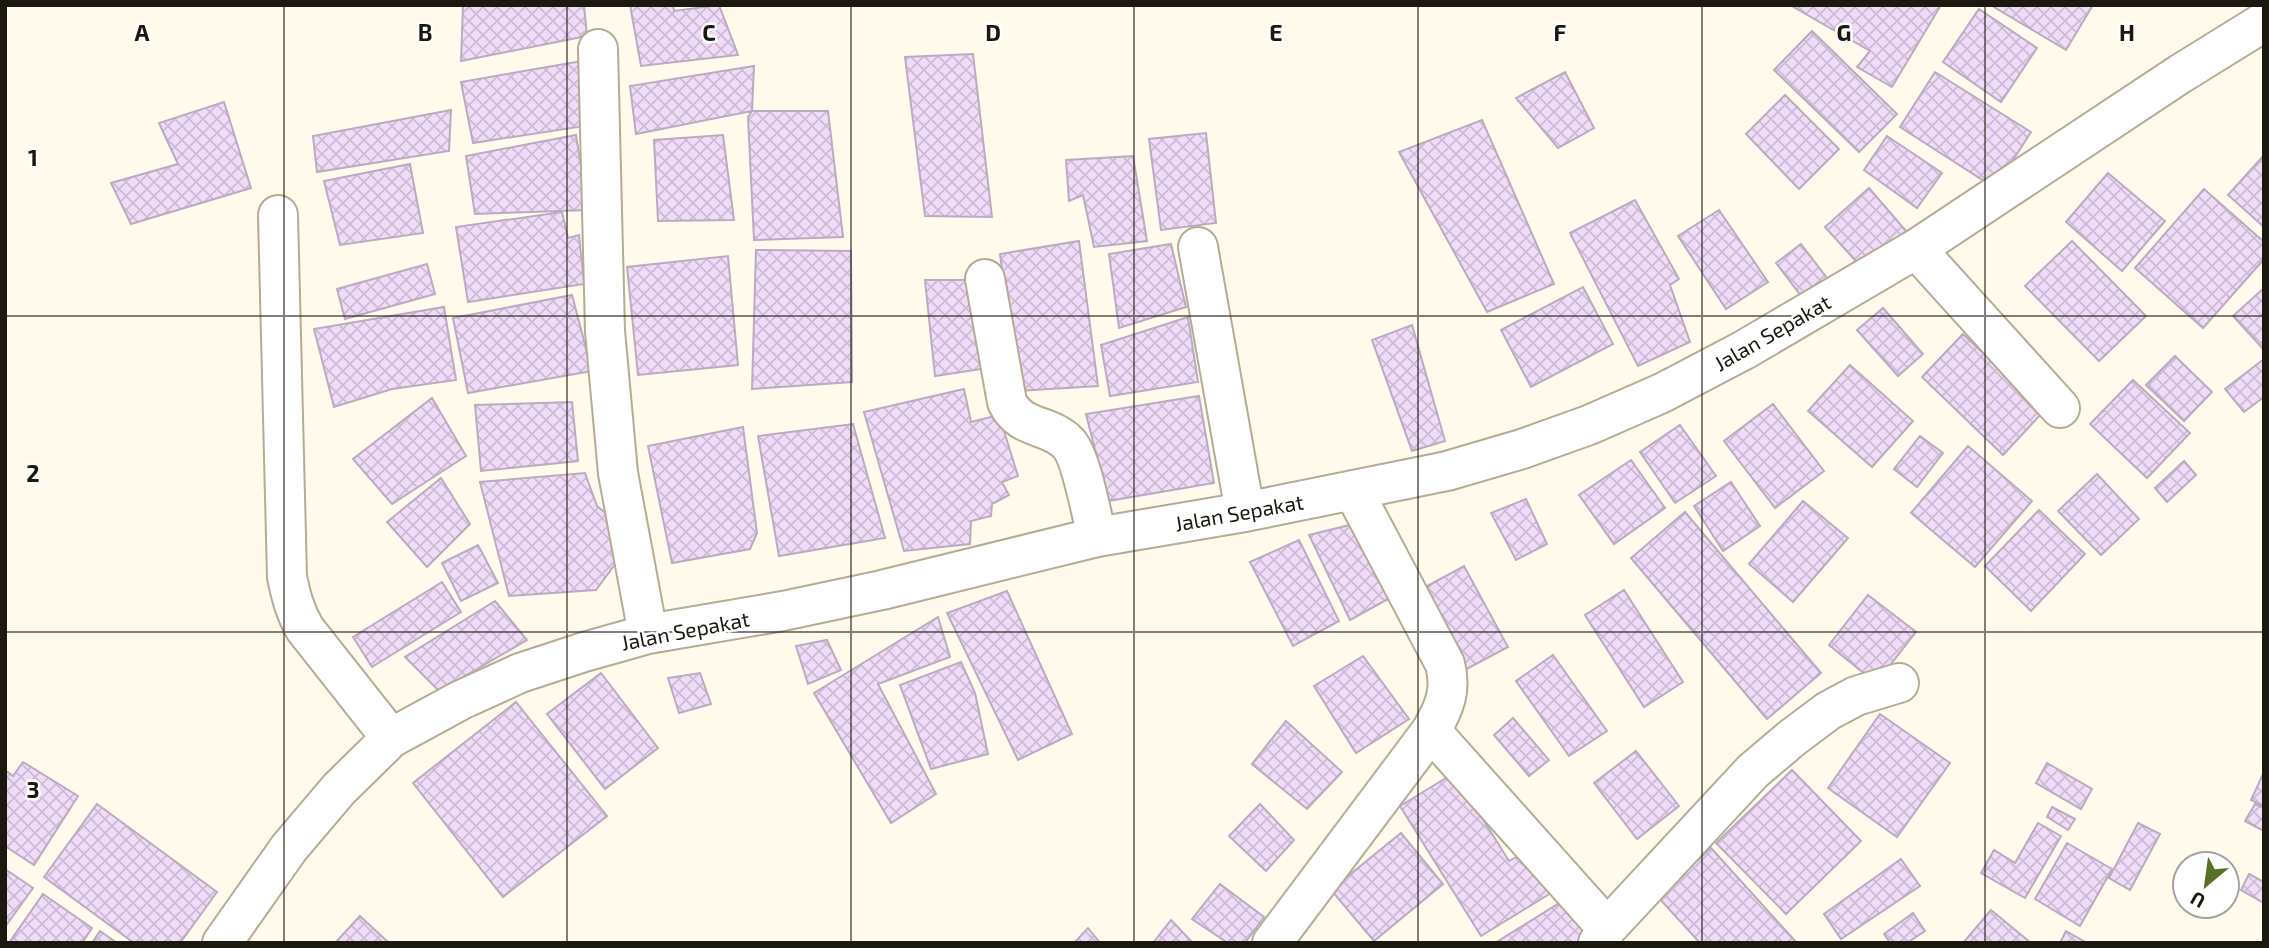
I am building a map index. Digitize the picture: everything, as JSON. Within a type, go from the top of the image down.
[{"type":"street","name":"Jalan Sepakat","points":[[222,943],[289,848],[340,789],[391,738],[461,700],[520,673],[648,634],[783,611],[882,590],[1097,537],[1245,512],[1447,471],[1522,449],[1589,425],[1662,393],[1744,350],[1916,249],[2180,74],[2264,22]]},
{"type":"street","points":[[598,49],[606,344],[618,473],[648,634]]},
{"type":"street","points":[[278,215],[290,596],[305,629],[391,738]]},
{"type":"street","points":[[1198,247],[1245,512]]},
{"type":"street","points":[[1916,249],[2060,408]]},
{"type":"street","points":[[985,279],[1007,402],[1013,414],[1023,422],[1058,436],[1072,448],[1097,537]]},
{"type":"street","points":[[1272,943],[1431,731],[1449,691],[1445,664],[1353,489]]},
{"type":"street","points":[[1431,731],[1602,936],[1753,771],[1782,746],[1828,711],[1856,696],[1899,683]]},
{"type":"building","points":[[463,5],[584,5],[587,36],[461,61]]},
{"type":"building","points":[[630,5],[673,5],[674,11],[719,5],[738,55],[641,66]]},
{"type":"building","points":[[1790,5],[1941,5],[1892,87],[1857,67],[1870,51]]},
{"type":"building","points":[[2093,5],[2066,50],[1994,7]]},
{"type":"building","points":[[1979,9],[2037,48],[2001,102],[1943,62]]},
{"type":"building","points":[[1812,31],[1897,114],[1859,152],[1774,70]]},
{"type":"building","points":[[973,54],[992,217],[925,216],[905,57]]},
{"type":"building","points":[[588,60],[591,125],[473,143],[461,82]]},
{"type":"building","points":[[754,66],[752,111],[636,134],[630,86]]},
{"type":"building","points":[[1565,72],[1594,128],[1558,148],[1516,98]]},
{"type":"building","points":[[1935,72],[2031,132],[1995,188],[1900,127]]},
{"type":"building","points":[[1785,95],[1839,149],[1799,189],[1746,134]]},
{"type":"building","points":[[224,102],[251,188],[131,224],[111,183],[178,164],[159,123]]},
{"type":"building","points":[[451,110],[449,151],[317,172],[313,136]]},
{"type":"building","points":[[752,111],[828,111],[843,237],[754,240],[748,117]]},
{"type":"building","points":[[1482,120],[1554,284],[1487,312],[1399,152]]},
{"type":"building","points":[[1206,133],[1216,223],[1161,230],[1149,139]]},
{"type":"building","points":[[576,135],[588,210],[475,214],[466,156]]},
{"type":"building","points":[[723,135],[734,220],[658,221],[654,140]]},
{"type":"building","points":[[1887,136],[1942,173],[1917,208],[1864,170]]},
{"type":"building","points":[[2264,155],[2264,227],[2228,195]]},
{"type":"building","points":[[1133,156],[1147,241],[1094,247],[1083,195],[1069,201],[1066,160]]},
{"type":"building","points":[[410,164],[423,233],[340,245],[324,181]]},
{"type":"building","points":[[2108,173],[2165,221],[2122,271],[2066,222]]},
{"type":"building","points":[[1869,188],[1906,231],[1863,269],[1825,227]]},
{"type":"building","points":[[2204,189],[2264,242],[2264,259],[2203,328],[2135,268]]},
{"type":"building","points":[[1635,200],[1679,279],[1670,285],[1690,342],[1638,366],[1570,233]]},
{"type":"building","points":[[1719,210],[1768,282],[1726,309],[1678,236]]},
{"type":"building","points":[[562,212],[568,238],[579,235],[584,284],[468,302],[456,227]]},
{"type":"building","points":[[1079,241],[1098,386],[1018,391],[1000,254]]},
{"type":"building","points":[[2072,241],[2146,316],[2099,361],[2025,286]]},
{"type":"building","points":[[1171,244],[1186,307],[1119,328],[1109,254]]},
{"type":"building","points":[[1801,244],[1830,282],[1805,301],[1776,263]]},
{"type":"building","points":[[756,250],[851,251],[852,382],[752,389]]},
{"type":"building","points":[[728,256],[738,365],[638,375],[627,267]]},
{"type":"building","points":[[427,264],[435,294],[345,319],[337,289]]},
{"type":"building","points":[[925,280],[973,280],[988,368],[935,376]]},
{"type":"building","points":[[1583,287],[1613,344],[1531,387],[1501,330]]},
{"type":"building","points":[[2264,288],[2264,350],[2233,316]]},
{"type":"building","points":[[572,295],[592,371],[468,393],[453,318]]},
{"type":"building","points":[[444,307],[456,380],[392,389],[334,407],[314,329]]},
{"type":"building","points":[[1883,308],[1923,354],[1898,376],[1857,330]]},
{"type":"building","points":[[1188,317],[1198,382],[1110,396],[1101,345]]},
{"type":"building","points":[[1412,325],[1445,441],[1412,451],[1372,340]]},
{"type":"building","points":[[1963,334],[2044,411],[2003,455],[1922,377]]},
{"type":"building","points":[[2175,356],[2212,392],[2184,421],[2146,385]]},
{"type":"building","points":[[2264,359],[2264,397],[2244,412],[2225,389]]},
{"type":"building","points":[[1850,365],[1913,421],[1872,467],[1808,411]]},
{"type":"building","points":[[2133,380],[2190,433],[2147,478],[2090,424]]},
{"type":"building","points":[[964,389],[971,422],[999,415],[1018,476],[1002,482],[1009,495],[992,504],[991,516],[971,521],[970,544],[904,551],[864,412]]},
{"type":"building","points":[[1199,396],[1214,483],[1108,501],[1086,414]]},
{"type":"building","points":[[432,398],[466,456],[392,504],[353,459]]},
{"type":"building","points":[[572,402],[578,461],[481,471],[475,405]]},
{"type":"building","points":[[1773,404],[1824,471],[1775,508],[1724,441]]},
{"type":"building","points":[[853,424],[885,538],[779,556],[758,436]]},
{"type":"building","points":[[1680,425],[1716,476],[1675,503],[1640,452]]},
{"type":"building","points":[[743,427],[757,533],[750,549],[672,563],[648,446]]},
{"type":"building","points":[[1920,436],[1943,453],[1917,487],[1894,469]]},
{"type":"building","points":[[1968,446],[2032,501],[1975,567],[1911,513]]},
{"type":"building","points":[[1631,460],[1665,508],[1614,544],[1579,495]]},
{"type":"building","points":[[2184,461],[2196,475],[2167,502],[2155,488]]},
{"type":"building","points":[[585,473],[597,506],[609,516],[616,563],[596,590],[509,596],[480,482]]},
{"type":"building","points":[[2097,474],[2139,519],[2101,555],[2058,511]]},
{"type":"building","points":[[441,478],[470,524],[427,567],[387,522]]},
{"type":"building","points":[[1731,482],[1760,526],[1723,551],[1694,506]]},
{"type":"building","points":[[1526,499],[1547,544],[1516,560],[1491,513]]},
{"type":"building","points":[[1803,501],[1848,538],[1793,602],[1749,564]]},
{"type":"building","points":[[2039,510],[2085,554],[2031,611],[1985,566]]},
{"type":"building","points":[[1685,512],[1821,673],[1767,719],[1631,558]]},
{"type":"building","points":[[1358,523],[1397,594],[1350,620],[1309,535]]},
{"type":"building","points":[[1299,540],[1339,621],[1293,646],[1250,562]]},
{"type":"building","points":[[478,545],[498,583],[461,601],[442,563]]},
{"type":"building","points":[[1464,566],[1508,647],[1463,671],[1420,590]]},
{"type":"building","points":[[442,582],[461,612],[372,667],[353,637]]},
{"type":"building","points":[[1624,590],[1683,682],[1644,707],[1585,615]]},
{"type":"building","points":[[1007,591],[1072,734],[1018,760],[947,613]]},
{"type":"building","points":[[1868,595],[1916,632],[1876,683],[1829,645]]},
{"type":"building","points":[[495,601],[527,640],[439,691],[405,657]]},
{"type":"building","points":[[938,617],[950,657],[878,684],[936,794],[891,823],[814,693]]},
{"type":"building","points":[[827,640],[841,670],[808,684],[796,646]]},
{"type":"building","points":[[1553,655],[1607,731],[1569,756],[1516,681]]},
{"type":"building","points":[[1363,656],[1409,719],[1356,753],[1314,686]]},
{"type":"building","points":[[961,662],[975,693],[988,754],[931,769],[900,685]]},
{"type":"building","points":[[601,673],[658,748],[605,789],[547,714]]},
{"type":"building","points":[[700,673],[711,704],[679,713],[668,678]]},
{"type":"building","points":[[516,702],[607,816],[503,897],[413,783]]},
{"type":"building","points":[[1880,714],[1950,763],[1897,837],[1828,788]]},
{"type":"building","points":[[1513,718],[1549,760],[1529,776],[1494,735]]},
{"type":"building","points":[[1286,721],[1342,772],[1307,809],[1252,764]]},
{"type":"building","points":[[1636,751],[1679,806],[1637,839],[1594,783]]},
{"type":"building","points":[[23,762],[78,796],[34,865],[5,846],[5,770],[13,776]]},
{"type":"building","points":[[2047,763],[2092,789],[2081,809],[2036,783]]},
{"type":"building","points":[[1792,770],[1861,841],[1786,914],[1716,843]]},
{"type":"building","points":[[1454,773],[1509,861],[1525,852],[1551,893],[1481,936],[1400,806]]},
{"type":"building","points":[[2264,775],[2264,806],[2251,800]]},
{"type":"building","points":[[97,804],[217,892],[180,943],[134,943],[44,877]]},
{"type":"building","points":[[1260,804],[1294,840],[1266,871],[1229,836]]},
{"type":"building","points":[[2255,804],[2264,808],[2264,831],[2245,821]]},
{"type":"building","points":[[2052,807],[2075,819],[2068,830],[2047,817]]},
{"type":"building","points":[[2038,823],[2061,836],[2025,898],[1981,873],[1994,850],[2015,863]]},
{"type":"building","points":[[2138,823],[2160,834],[2130,890],[2109,878]]},
{"type":"building","points":[[1401,833],[1443,884],[1374,941],[1331,890]]},
{"type":"building","points":[[2067,843],[2112,869],[2080,926],[2035,899]]},
{"type":"building","points":[[1711,848],[1797,943],[1700,943],[1657,896]]},
{"type":"building","points":[[1901,859],[1920,886],[1841,939],[1824,914]]},
{"type":"building","points":[[5,869],[33,888],[5,927]]},
{"type":"building","points":[[2249,874],[2264,882],[2264,903],[2241,890]]},
{"type":"building","points":[[1220,884],[1264,917],[1245,943],[1228,943],[1192,919]]},
{"type":"building","points":[[43,894],[92,928],[82,943],[9,943]]},
{"type":"building","points":[[1569,897],[1592,943],[1495,943]]},
{"type":"building","points":[[1991,910],[2031,943],[1963,943]]},
{"type":"building","points":[[1913,913],[1925,931],[1907,943],[1890,943],[1884,934]]},
{"type":"building","points":[[360,916],[389,943],[335,943]]},
{"type":"building","points":[[1171,920],[1193,943],[1153,943]]},
{"type":"building","points":[[1088,928],[1100,943],[1074,943]]},
{"type":"building","points":[[100,931],[117,943],[92,943]]},
{"type":"building","points":[[2066,931],[2087,943],[2060,943]]}]
